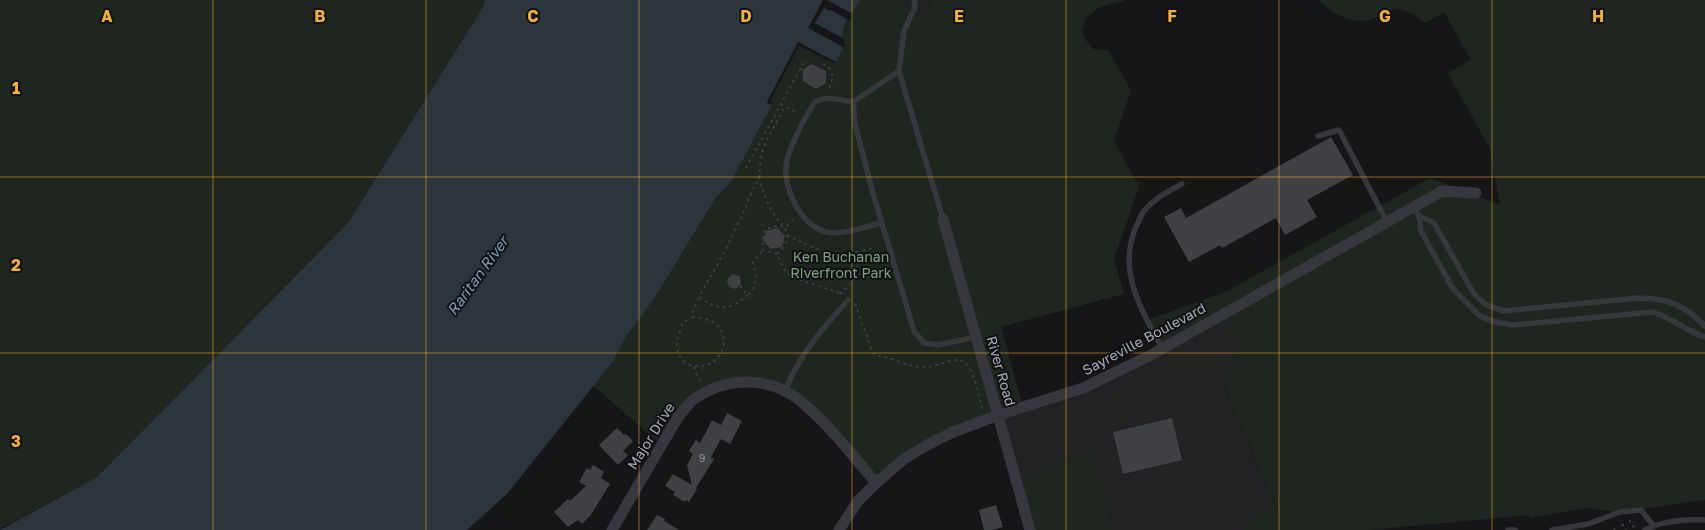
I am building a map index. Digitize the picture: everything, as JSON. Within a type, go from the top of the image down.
[{"type":"street","name":"Sayreville Boulevard","points":[[841,529],[858,501],[876,483],[904,459],[927,444],[998,415],[1083,388],[1162,348],[1387,222],[1416,211],[1442,191],[1476,193]]},
{"type":"street","name":"River Road","points":[[944,219],[1030,530]]},
{"type":"street","name":"Major Drive","points":[[612,530],[678,417],[692,402],[709,390],[724,384],[740,381],[756,381],[771,385],[785,391],[807,406],[876,483]]},
{"type":"lane","points":[[914,0],[916,6],[904,30],[899,71],[944,219]]},
{"type":"lane","points":[[882,223],[846,232],[832,233],[817,227],[804,218],[794,202],[788,187],[785,169],[788,154],[812,106],[819,100],[829,98],[853,102],[899,71]]},
{"type":"lane","points":[[853,102],[855,124],[914,331],[924,343],[938,345],[976,337]]},
{"type":"lane","points":[[1318,136],[1339,130],[1387,222]]},
{"type":"lane","points":[[1162,348],[1147,320],[1130,278],[1128,264],[1131,238],[1143,211],[1162,195],[1182,184]]},
{"type":"lane","points":[[1416,211],[1434,224],[1474,294],[1485,304],[1503,311],[1638,298],[1656,298],[1676,304],[1705,326]]},
{"type":"lane","points":[[1416,211],[1421,231],[1453,289],[1480,316],[1495,322],[1513,325],[1653,312],[1667,316],[1690,332],[1705,337]]},
{"type":"lane","points":[[785,391],[806,349],[848,300]]},
{"type":"lane","points":[[1476,312],[1485,304]]},
{"type":"lane","points":[[1552,530],[1588,524],[1620,512],[1641,510],[1653,525]]},
{"type":"lane","points":[[1646,530],[1653,525],[1705,520]]},
{"type":"lane","points":[[1508,530],[1515,530]]},
{"type":"path","points":[[746,168],[804,62]]},
{"type":"path","points":[[823,64],[829,68],[833,76],[832,86],[826,92]]},
{"type":"path","points":[[800,69],[826,83]]},
{"type":"path","points":[[781,104],[807,118]]},
{"type":"path","points":[[693,317],[699,297],[727,248],[759,177],[761,156],[765,142],[784,106]]},
{"type":"path","points":[[759,177],[776,218],[785,228],[787,235],[784,248],[777,254]]},
{"type":"path","points":[[764,250],[762,240],[765,229],[778,226],[785,228]]},
{"type":"path","points":[[787,235],[819,251],[839,254],[859,252],[875,247]]},
{"type":"path","points":[[699,297],[713,304],[731,307],[748,295],[754,289],[756,281],[753,262],[764,250]]},
{"type":"path","points":[[764,250],[777,254],[787,273],[840,294],[857,305],[876,356],[921,368],[957,360],[966,363],[971,368],[982,408]]},
{"type":"path","points":[[840,294],[854,279],[859,252]]},
{"type":"path","points":[[740,286],[748,295]]},
{"type":"path","points":[[693,317],[708,319],[720,326],[724,338],[722,350],[718,358],[708,365],[694,367],[683,362],[678,351],[677,342],[683,323],[693,317]]},
{"type":"path","points":[[694,367],[701,381]]},
{"type":"path","points":[[1629,520],[1636,530]]},
{"type":"path","points":[[1622,524],[1626,530]]},
{"type":"shaded area","points":[[893,0],[930,0],[928,19]]},
{"type":"shaded area","points":[[1222,315],[1242,344],[1222,383],[1275,505],[1243,530],[1114,530],[1093,449],[1016,480],[998,415],[1083,388]]},
{"type":"green space","points":[[0,0],[485,0],[482,9],[348,223],[97,477],[0,529]]},
{"type":"green space","name":"Ken Buchanan Riverfront Park","points":[[823,0],[893,0],[927,18],[930,0],[1127,0],[1100,7],[1087,17],[1082,30],[1086,40],[1093,49],[1108,50],[1131,90],[1114,141],[1139,186],[1114,259],[1124,294],[1001,327],[1023,407],[951,433],[876,483],[785,391],[741,381],[692,402],[662,446],[594,386],[612,363],[626,337],[654,299],[715,199],[731,182],[772,105],[767,102],[798,42]]},
{"type":"green space","points":[[1318,0],[1705,0],[1705,500],[1620,512],[1585,508],[1531,518],[1528,515],[1369,530],[1243,530],[1275,504],[1222,382],[1242,344],[1222,315],[1162,348],[1147,320],[1225,292],[1430,178],[1500,205],[1489,147],[1448,73],[1471,60],[1444,12],[1426,23],[1402,9],[1391,11],[1369,20],[1355,21],[1335,13]]},
{"type":"green space","points":[[1093,449],[1114,530],[1030,530],[1016,480]]},
{"type":"water","name":"Raritan River","points":[[485,0],[860,0],[844,25],[842,35],[843,48],[836,62],[798,43],[767,103],[772,105],[731,182],[715,199],[654,299],[626,337],[612,363],[507,494],[467,530],[0,530],[97,477],[348,223],[482,9]]},
{"type":"pier","points":[[823,0],[827,0],[853,14],[850,21],[824,8],[815,23],[844,39],[845,48],[808,28]]},
{"type":"pier","points":[[798,42],[836,62],[835,64],[799,46],[770,101],[773,103],[772,105],[767,102]]},
{"type":"building","points":[[811,64],[826,71],[826,83],[816,89],[803,81],[803,70]]},
{"type":"building","points":[[1331,137],[1353,175],[1307,200],[1317,217],[1285,235],[1276,218],[1222,248],[1220,245],[1189,262],[1164,217],[1181,208],[1186,218]]},
{"type":"building","points":[[777,228],[785,236],[782,247],[771,249],[763,241],[766,231]]},
{"type":"building","points":[[732,274],[740,276],[741,284],[736,289],[729,287],[727,280]]},
{"type":"building","points":[[727,413],[742,421],[730,444],[721,439],[711,457],[714,459],[697,489],[689,502],[686,500],[685,502],[673,495],[675,492],[665,486],[673,474],[692,485],[687,465],[693,454],[689,451],[696,440],[700,443],[712,420],[721,425]]},
{"type":"building","points":[[1172,418],[1182,460],[1123,474],[1113,432]]},
{"type":"building","points":[[617,428],[633,441],[623,451],[628,455],[618,465],[599,445]]},
{"type":"building","points":[[593,465],[604,472],[601,478],[610,484],[590,516],[582,524],[578,520],[568,527],[554,512],[568,499],[570,501],[586,486],[579,482],[587,468],[590,470]]},
{"type":"building","points":[[996,505],[1003,527],[984,530],[979,510]]},
{"type":"building","points":[[657,515],[665,519],[664,521],[679,530],[647,530]]}]
